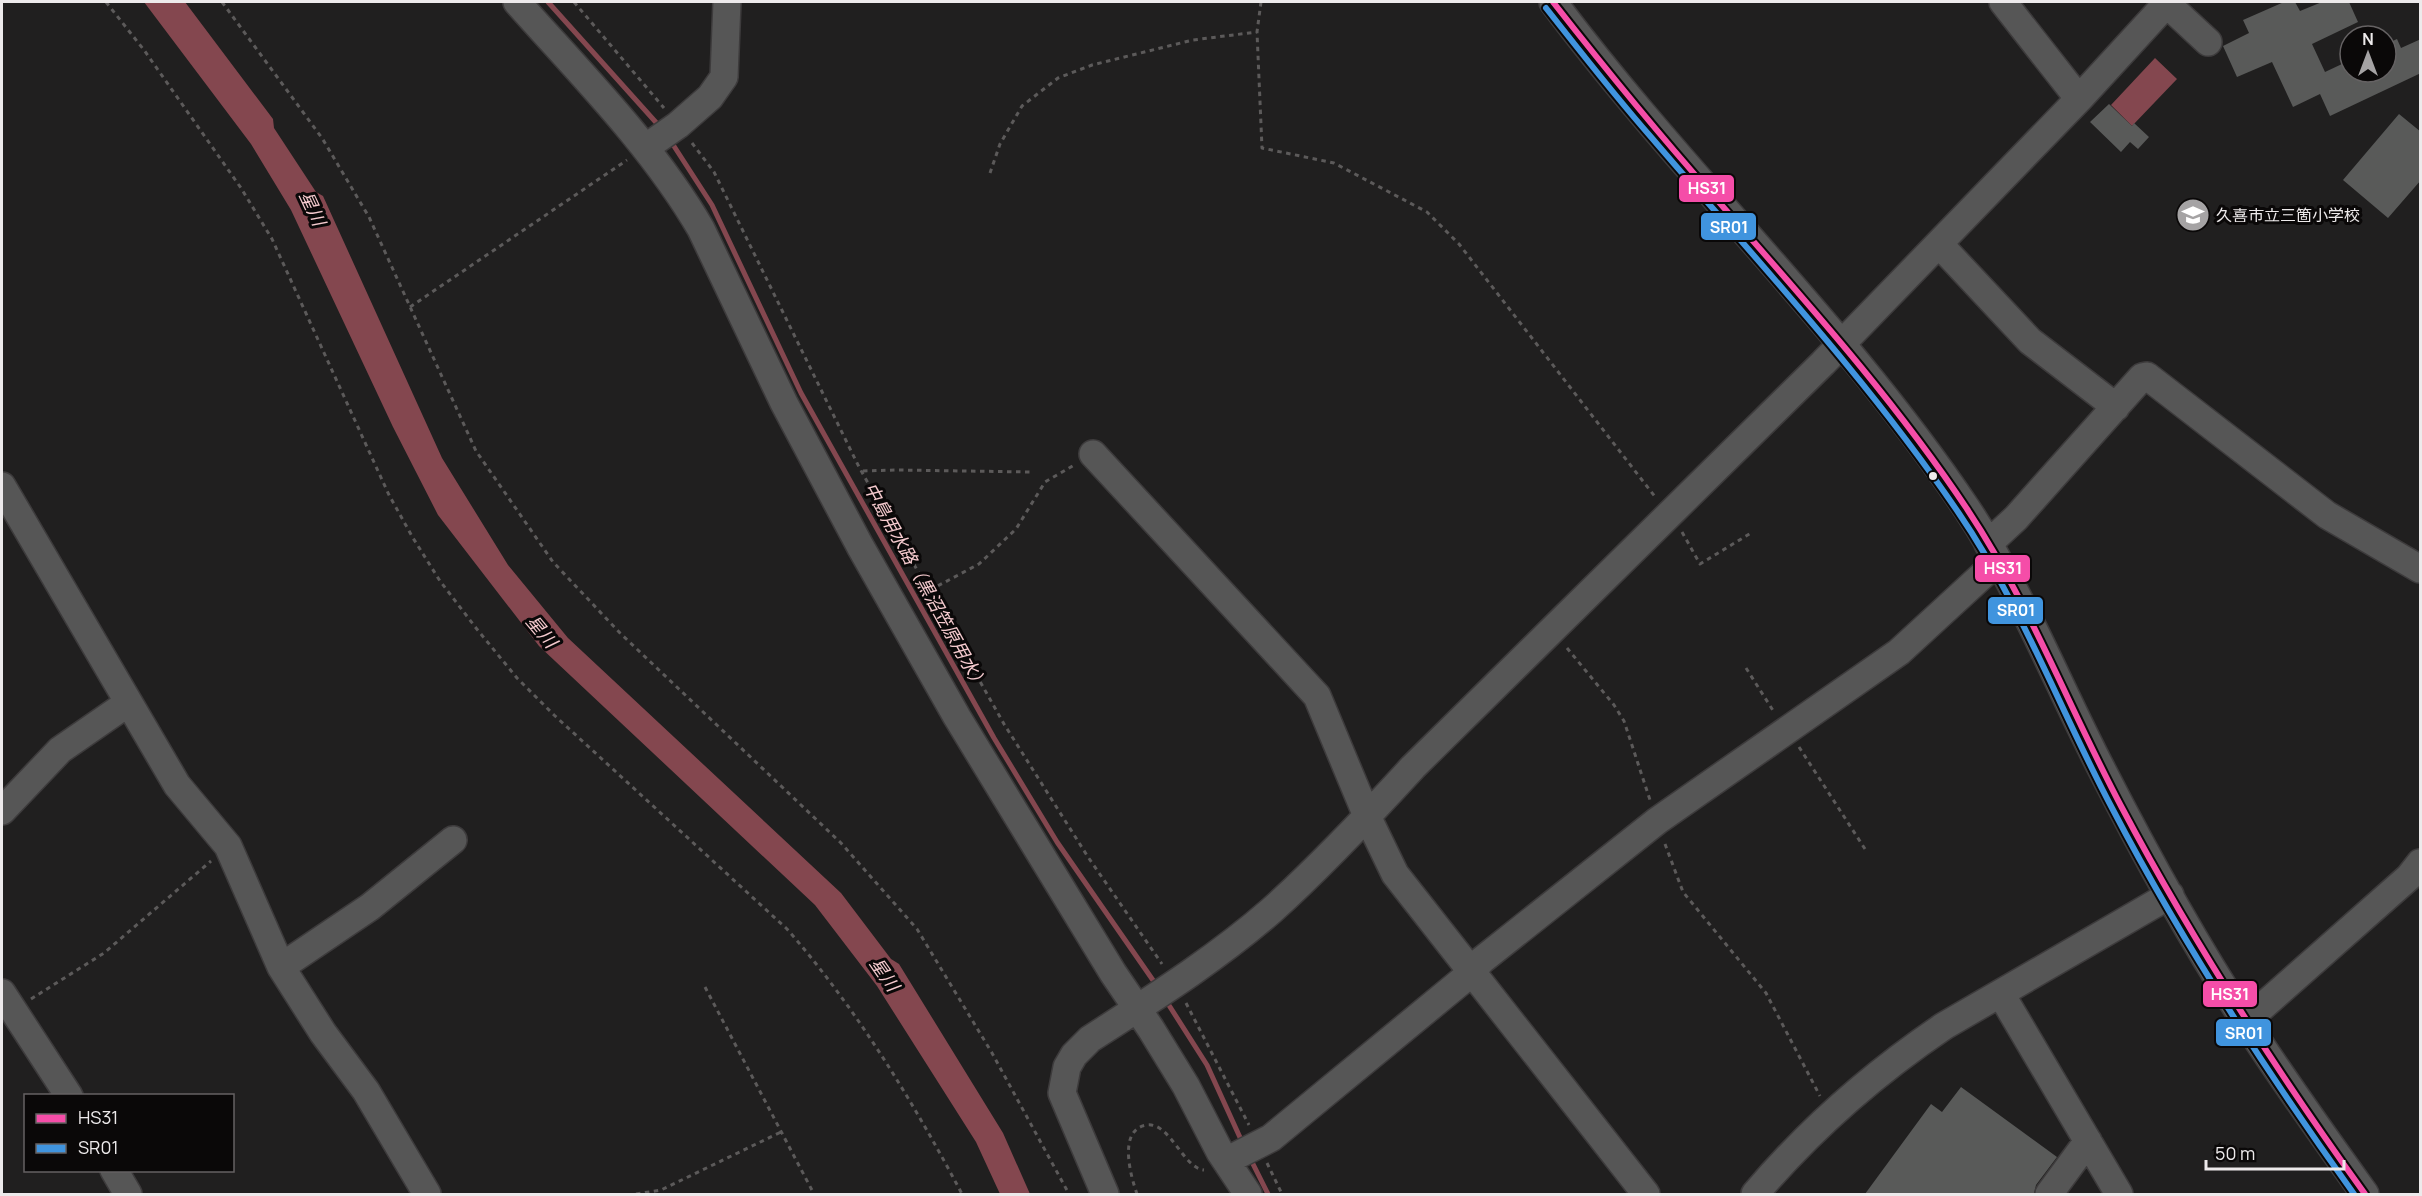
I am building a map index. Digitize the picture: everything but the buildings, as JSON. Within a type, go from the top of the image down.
[{"type":"street","points":[[517,2],[651,144],[701,229],[814,463],[957,717],[1162,992],[1186,1086],[1239,1153],[1248,1194]]},
{"type":"street","points":[[651,144],[710,97],[724,76],[727,2]]},
{"type":"street","points":[[1553,2],[1625,94],[1842,343],[1919,440],[1997,562],[2101,768],[2170,895],[2245,1022],[2365,1194]]},
{"type":"street","points":[[2003,2],[2079,99]]},
{"type":"street","points":[[1105,1194],[1062,1093],[1067,1067],[1074,1055],[1090,1039],[1220,952],[1272,910],[1367,816],[1413,766],[1842,343],[2079,99],[2167,2],[2208,42]]},
{"type":"street","points":[[1939,244],[2030,341],[2116,407]]},
{"type":"street","points":[[1239,1153],[1271,1138],[1464,979],[1470,971],[1657,821],[1899,652],[1997,562],[2016,518],[2142,376],[2147,376],[2327,515],[2421,568]]},
{"type":"street","points":[[1093,454],[1317,696],[1367,816],[1395,874],[1646,1194]]},
{"type":"street","points":[[2,486],[177,785],[228,846],[281,968],[323,1033],[366,1091],[427,1194]]},
{"type":"street","points":[[2,811],[60,750],[128,703]]},
{"type":"street","points":[[281,968],[370,907],[453,840]]},
{"type":"street","points":[[2245,1022],[2417,877]]},
{"type":"street","points":[[1755,1194],[1786,1159],[1831,1115],[1874,1077],[1919,1043],[2170,895]]},
{"type":"street","points":[[2001,994],[2119,1194]]},
{"type":"street","points":[[8,1002],[68,1094]]},
{"type":"street","points":[[2049,1194],[2088,1142]]},
{"type":"street","points":[[115,1172],[128,1194]]},
{"type":"path","points":[[106,2],[144,50],[241,188],[272,239],[389,495],[440,580],[517,678],[554,715],[766,910],[818,964],[850,1008],[909,1099],[962,1194]]},
{"type":"path","points":[[222,2],[322,138],[369,217],[476,451],[553,562],[620,633],[842,843],[917,929],[992,1053],[1069,1194]]},
{"type":"path","points":[[574,2],[678,124],[714,172],[862,471],[1004,724],[1088,857],[1162,992],[1239,1153],[1282,1194]]},
{"type":"path","points":[[1261,2],[1257,32],[1262,148],[1334,163],[1427,212],[1459,244],[1671,514],[1700,564],[1751,533]]},
{"type":"path","points":[[990,174],[1000,144],[1022,106],[1058,78],[1092,65],[1193,40],[1257,32]]},
{"type":"path","points":[[410,308],[651,144]]},
{"type":"path","points":[[929,591],[979,564],[1016,529],[1045,482],[1093,454]]},
{"type":"path","points":[[862,471],[1032,472]]},
{"type":"path","points":[[1552,630],[1614,705],[1624,721],[1677,881],[1683,892],[1766,993],[1831,1115]]},
{"type":"path","points":[[1746,668],[1865,849]]},
{"type":"path","points":[[8,1002],[104,953],[228,846]]},
{"type":"path","points":[[705,987],[814,1194]]},
{"type":"path","points":[[1137,1194],[1131,1177],[1130,1140],[1139,1128],[1146,1125],[1154,1125],[1162,1130],[1201,1170],[1239,1153]]},
{"type":"path","points":[[636,1194],[661,1190],[781,1132]]},
{"type":"water","name":"星川","points":[[144,2],[185,2],[273,119],[274,128],[316,192],[323,196],[442,458],[508,565],[568,638],[841,893],[891,959],[899,964],[1003,1133],[1030,1194],[1000,1194],[976,1142],[877,986],[815,905],[539,646],[438,515],[393,427],[291,210],[251,144]]},
{"type":"water","points":[[2155,58],[2177,79],[2132,126],[2111,105]]},
{"type":"waterway","name":"中島用水路（黒沼笠原用水）","points":[[548,2],[661,128]]},
{"type":"waterway","name":"中島用水路（黒沼笠原用水）","points":[[670,140],[712,205],[801,393],[994,738],[1057,842],[1157,986]]},
{"type":"waterway","name":"中島用水路（黒沼笠原用水）","points":[[1165,999],[1207,1065],[1243,1144]]},
{"type":"waterway","name":"中島用水路（黒沼笠原用水）","points":[[1250,1158],[1268,1194]]},
{"type":"transit line","name":"HS31","points":[[1553,2],[1650,122],[1877,386],[1967,509],[2010,581],[2148,857],[2236,1004],[2299,1100],[2365,1194]]},
{"type":"transit line","name":"SR01","points":[[1546,8],[1624,105],[1849,367],[1923,462],[1958,512],[1981,547],[2021,620],[2093,771],[2167,908],[2257,1053],[2354,1194]]},
{"type":"place","name":"久喜市立三箇小学校","points":[[2193,215]]}]
